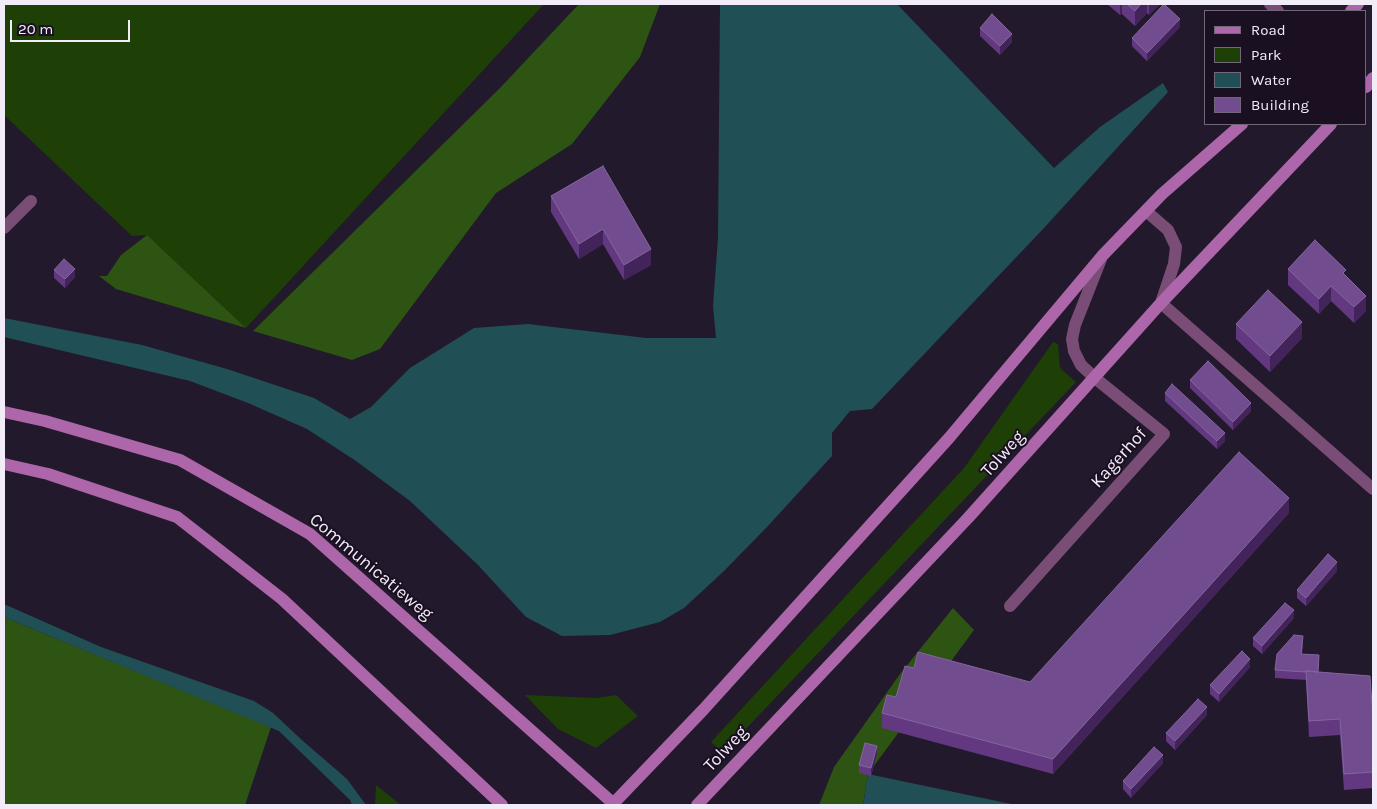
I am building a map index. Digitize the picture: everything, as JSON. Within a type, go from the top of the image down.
[{"type":"main road","points":[[613,805],[703,710],[948,438],[1102,256],[1146,210],[1241,125]]},
{"type":"main road","name":"Tolweg","points":[[697,805],[968,518],[1161,303],[1330,125]]},
{"type":"main road","name":"Communicatieweg","points":[[4,412],[45,421],[180,460],[310,534],[613,805]]},
{"type":"main road","points":[[4,464],[48,474],[177,516],[282,599],[502,805]]},
{"type":"street","points":[[4,228],[31,202]]},
{"type":"street","points":[[1146,210],[1168,230],[1176,247],[1174,264],[1161,303],[1373,489]]},
{"type":"street","name":"Kagerhof","points":[[1010,606],[1164,434],[1095,378],[1081,365],[1074,351],[1072,339],[1075,325],[1102,256]]},
{"type":"green space","points":[[4,4],[544,4],[246,328],[147,235],[132,236],[4,115]]},
{"type":"green space","points":[[579,4],[660,4],[640,57],[572,144],[496,193],[380,349],[352,360],[253,331],[500,88]]},
{"type":"green space","points":[[147,235],[246,328],[116,289],[99,276],[107,276],[121,255]]},
{"type":"green space","points":[[1053,342],[1058,344],[1060,368],[1076,382],[723,753],[711,742],[964,468]]},
{"type":"green space","points":[[953,608],[974,630],[868,774],[863,805],[819,805],[834,767],[900,674]]},
{"type":"green space","points":[[4,617],[271,727],[245,805],[4,805]]},
{"type":"green space","points":[[525,695],[596,698],[616,695],[638,716],[596,748],[558,729]]},
{"type":"green space","points":[[376,785],[401,805],[375,805]]},
{"type":"water","points":[[720,4],[897,4],[1054,168],[1100,127],[1163,83],[1168,92],[1044,228],[872,409],[850,411],[832,433],[832,456],[767,527],[684,608],[660,622],[610,635],[562,636],[526,617],[478,565],[410,501],[356,461],[307,429],[248,403],[190,381],[4,337],[4,318],[142,345],[227,369],[314,398],[350,419],[371,407],[410,368],[474,328],[528,324],[646,338],[716,338],[713,306],[718,238]]},
{"type":"water","points":[[4,604],[101,647],[254,701],[273,713],[347,779],[366,805],[352,805],[350,800],[279,731],[4,617]]},
{"type":"water","points":[[868,774],[1016,805],[863,805]]},
{"type":"building","points":[[1127,4],[1141,4],[1135,11]]},
{"type":"building","points":[[1164,4],[1180,19],[1147,53],[1132,38]]},
{"type":"building","points":[[992,14],[1012,34],[1000,46],[980,28]]},
{"type":"building","points":[[603,166],[651,249],[624,265],[603,229],[579,244],[551,196]]},
{"type":"building","points":[[1315,240],[1346,270],[1343,273],[1366,296],[1354,307],[1331,286],[1319,299],[1288,269]]},
{"type":"building","points":[[64,259],[75,269],[65,279],[54,270]]},
{"type":"building","points":[[1268,290],[1302,322],[1270,356],[1236,324]]},
{"type":"building","points":[[1208,361],[1251,403],[1233,422],[1190,380]]},
{"type":"building","points":[[1172,384],[1225,433],[1217,441],[1165,393]]},
{"type":"building","points":[[1239,452],[1289,498],[1053,759],[882,713],[887,695],[896,697],[905,666],[914,668],[918,652],[1030,682]]},
{"type":"building","points":[[1328,554],[1337,562],[1306,598],[1297,590]]},
{"type":"building","points":[[1285,603],[1294,610],[1262,646],[1253,638]]},
{"type":"building","points":[[1294,635],[1303,636],[1301,654],[1319,655],[1318,672],[1275,670],[1277,654]]},
{"type":"building","points":[[1242,651],[1250,659],[1219,694],[1210,685]]},
{"type":"building","points":[[1306,671],[1370,676],[1373,708],[1373,772],[1344,774],[1340,719],[1309,721]]},
{"type":"building","points":[[1198,699],[1207,707],[1175,741],[1166,733]]},
{"type":"building","points":[[865,743],[877,746],[871,768],[859,765]]},
{"type":"building","points":[[1154,747],[1163,755],[1131,789],[1123,781]]}]
